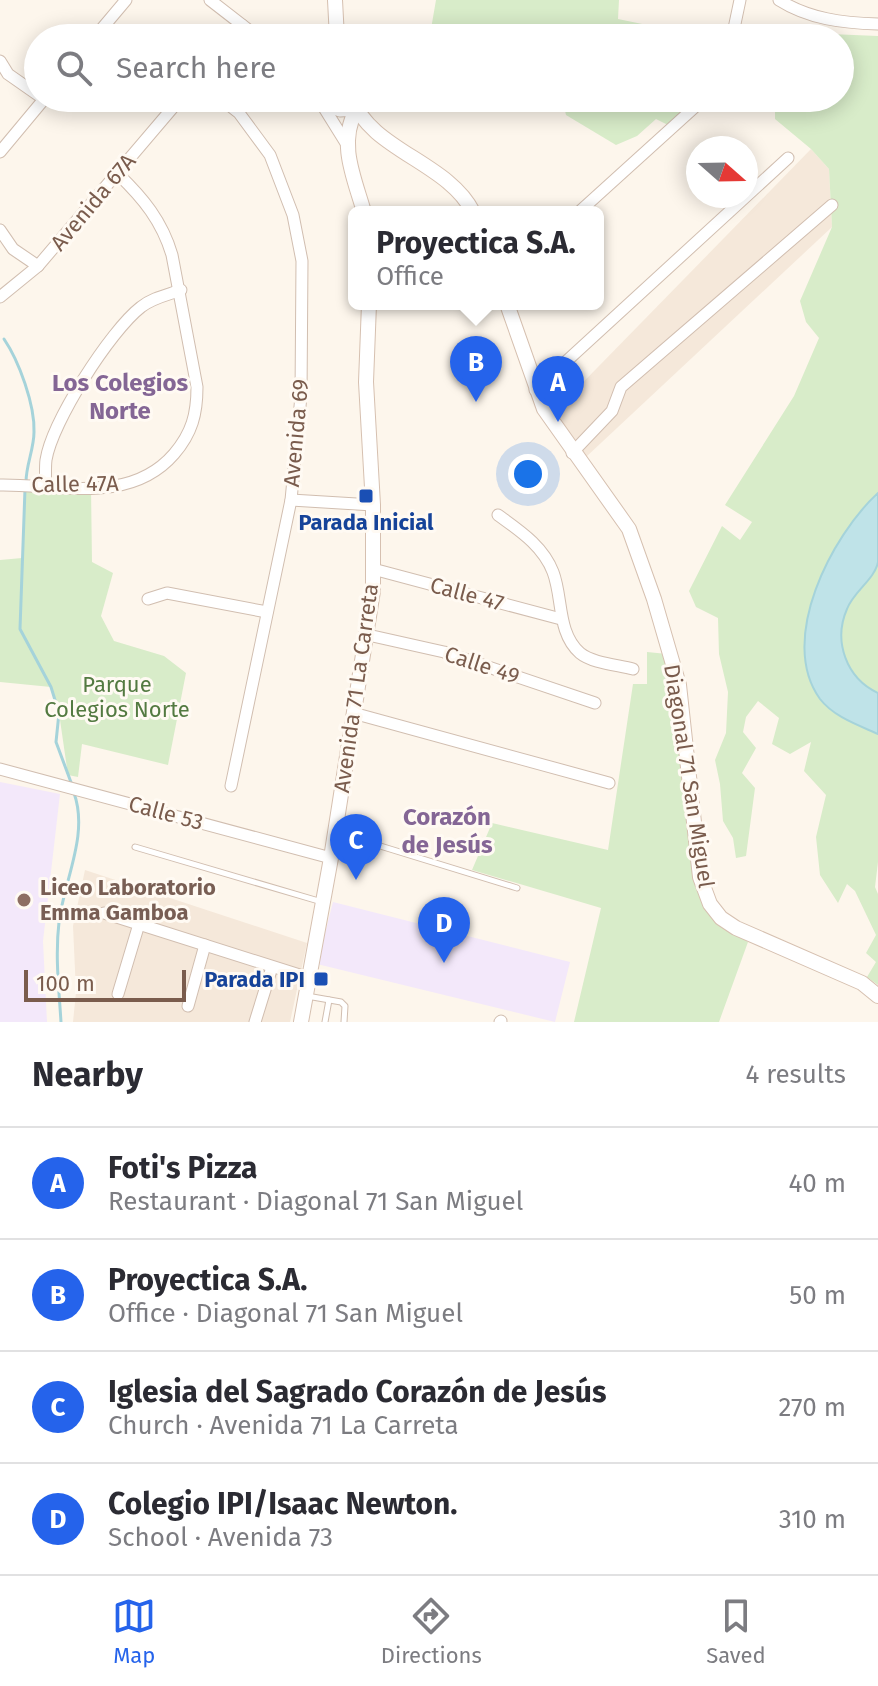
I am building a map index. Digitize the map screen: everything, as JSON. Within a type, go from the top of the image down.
[{"type":"main road","points":[[335,0],[336,24]]},
{"type":"main road","points":[[352,112],[346,143],[362,206]]},
{"type":"main road","points":[[359,112],[367,124],[454,186],[470,206]]},
{"type":"main road","name":"Avenida 71 La Carreta","points":[[301,1022],[368,635],[373,569],[373,505],[366,396],[369,310]]},
{"type":"main road","name":"Diagonal 71 San Miguel","points":[[509,310],[544,409],[572,453],[629,529],[668,642],[679,685],[700,877],[710,904],[721,918],[736,928],[862,983],[878,996]]},
{"type":"street","points":[[106,24],[126,0]]},
{"type":"street","points":[[210,0],[241,24]]},
{"type":"street","points":[[735,24],[740,0]]},
{"type":"street","points":[[779,0],[802,13],[839,22],[878,24]]},
{"type":"street","points":[[0,61],[8,74],[24,85]]},
{"type":"street","points":[[0,152],[31,112]]},
{"type":"street","name":"Avenida 67A","points":[[1,298],[38,266],[169,112]]},
{"type":"street","name":"Avenida 69","points":[[231,786],[291,500],[301,396],[302,261],[293,215],[270,155],[238,112]]},
{"type":"street","points":[[326,112],[346,143]]},
{"type":"street","points":[[586,206],[689,112]]},
{"type":"street","points":[[535,390],[788,158]]},
{"type":"street","points":[[40,485],[61,418],[118,329],[142,306],[181,290],[166,235],[139,195],[118,174]]},
{"type":"street","points":[[572,453],[612,411],[621,387],[832,205]]},
{"type":"street","points":[[0,230],[13,249],[38,266]]},
{"type":"street","name":"Calle 47A","points":[[6,485],[124,486],[153,472],[171,458],[191,429],[197,408],[197,387],[181,290]]},
{"type":"street","points":[[291,500],[373,505]]},
{"type":"street","points":[[498,515],[535,542],[552,570],[561,602],[561,619],[577,651],[633,669]]},
{"type":"street","name":"Calle 47","points":[[373,569],[561,619]]},
{"type":"street","points":[[148,599],[167,593],[267,612]]},
{"type":"street","name":"Calle 49","points":[[368,635],[444,652],[595,703]]},
{"type":"street","points":[[353,713],[609,783]]},
{"type":"street","name":"Calle 53","points":[[0,769],[331,858]]},
{"type":"street","points":[[104,913],[309,978]]},
{"type":"street","points":[[118,994],[139,924]]},
{"type":"street","points":[[188,1006],[205,945]]},
{"type":"street","points":[[255,1022],[272,967]]},
{"type":"lane","points":[[335,832],[517,888]]},
{"type":"lane","points":[[135,847],[322,902]]},
{"type":"lane","points":[[306,995],[341,1002],[345,1006],[344,1022]]},
{"type":"lane","points":[[325,1022],[329,1000]]},
{"type":"shaded area","points":[[811,149],[829,169],[832,227],[586,457],[555,411],[753,208],[758,208],[758,203]]},
{"type":"shaded area","name":"Liceo Laboratorio Emma Gamboa","points":[[0,782],[60,794],[43,941],[47,1022],[0,1022]]},
{"type":"shaded area","points":[[85,870],[307,943],[290,1022],[73,1022],[76,992],[73,926]]},
{"type":"shaded area","points":[[333,902],[570,962],[555,1022],[317,964]]},
{"type":"green space","points":[[436,0],[619,0],[618,19],[642,24],[432,24]]},
{"type":"green space","points":[[854,35],[878,36],[878,493],[843,535],[828,561],[807,619],[804,648],[808,675],[820,699],[839,716],[878,734],[878,862],[875,887],[878,894],[878,985],[867,977],[876,962],[866,953],[876,935],[855,891],[847,884],[838,903],[820,875],[816,837],[826,795],[804,771],[811,742],[790,754],[772,744],[779,718],[758,701],[746,717],[743,732],[756,748],[742,773],[755,788],[746,856],[736,858],[733,838],[723,821],[715,760],[726,733],[728,692],[719,654],[718,618],[696,607],[689,591],[722,526],[740,540],[752,522],[725,505],[794,396],[819,338],[806,322],[800,301],[832,227],[829,169],[811,149],[775,119],[775,112],[854,112]]},
{"type":"green space","points":[[565,112],[685,112],[668,125],[656,119],[637,136],[616,145]]},
{"type":"green space","name":"Parque Colegios Norte","points":[[25,488],[91,488],[92,562],[113,573],[101,616],[114,641],[164,656],[186,673],[168,765],[82,744],[78,777],[68,775],[59,713],[51,687],[0,682],[0,560],[22,558]]},
{"type":"green space","points":[[878,564],[878,693],[857,678],[850,668],[841,631],[848,606]]},
{"type":"green space","points":[[647,652],[667,654],[697,888],[722,927],[748,942],[719,1022],[574,1022],[601,908],[472,870],[492,823],[608,850],[633,684],[647,684]]},
{"type":"water","points":[[878,493],[878,562],[873,574],[850,603],[841,634],[850,668],[878,693],[878,734],[839,716],[820,699],[808,675],[804,648],[807,619],[828,561],[843,535]]},
{"type":"waterway","points":[[4,339],[20,371],[34,421],[26,482]]},
{"type":"waterway","points":[[25,489],[20,629],[51,687],[59,713],[56,742],[72,785]]},
{"type":"waterway","points":[[61,1022],[58,935],[79,825],[74,793]]},
{"type":"place","name":"Proyectica S.A.","points":[[476,402]]},
{"type":"place","name":"Foti's Pizza","points":[[558,422]]},
{"type":"place","name":"Parada Inicial","points":[[366,496]]},
{"type":"place","name":"Iglesia del Sagrado Corazón de Jesús","points":[[356,880]]},
{"type":"place","name":"Liceo Laboratorio Emma Gamboa","points":[[24,900]]},
{"type":"place","name":"Colegio IPI/Isaac Newton.","points":[[444,963]]},
{"type":"place","name":"Parada IPI","points":[[321,979]]},
{"type":"district","name":"Los Colegios Norte","points":[[120,397]]},
{"type":"district","name":"Corazón de Jesús","points":[[447,831]]}]
